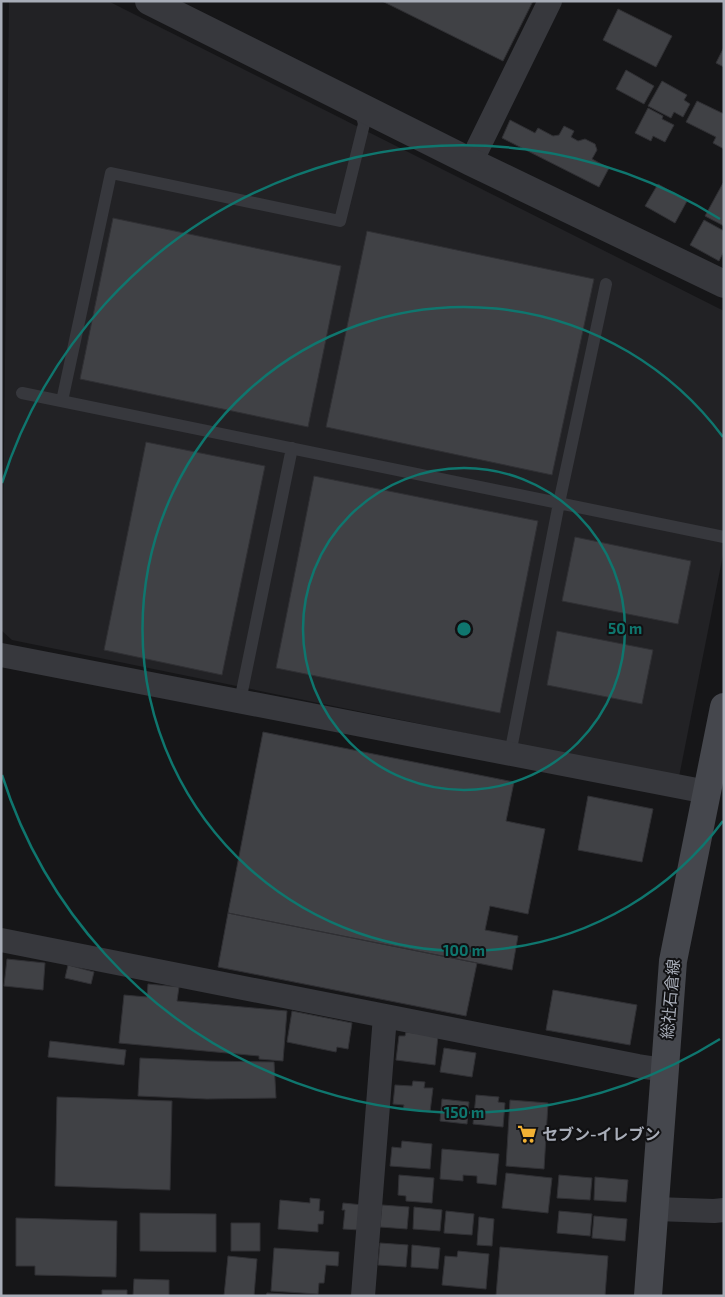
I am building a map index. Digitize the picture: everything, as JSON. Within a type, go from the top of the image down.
[{"type":"main road","name":"総社石倉線","points":[[648,1296],[664,1070],[675,948],[724,707]]},
{"type":"street","points":[[149,1],[359,107],[724,284]]},
{"type":"street","points":[[471,162],[550,1]]},
{"type":"street","points":[[1,654],[707,792]]},
{"type":"street","points":[[1,940],[664,1070]]},
{"type":"street","points":[[363,1296],[385,1016]]},
{"type":"street","points":[[655,1209],[724,1210]]},
{"type":"lane","points":[[62,401],[111,173],[340,221],[364,124],[359,107]]},
{"type":"lane","points":[[510,754],[559,503],[606,284]]},
{"type":"lane","points":[[22,393],[724,536]]},
{"type":"lane","points":[[240,701],[292,448]]},
{"type":"shaded area","points":[[9,1],[108,1],[724,311],[724,550],[679,777],[12,640],[2,631]]},
{"type":"building","points":[[382,1],[533,1],[503,61]]},
{"type":"building","points":[[618,9],[672,36],[656,67],[603,40]]},
{"type":"building","points":[[724,47],[724,67],[716,63]]},
{"type":"building","points":[[626,70],[654,86],[644,104],[616,89]]},
{"type":"building","points":[[662,81],[687,95],[684,100],[690,104],[683,117],[674,112],[671,118],[648,106]]},
{"type":"building","points":[[697,101],[724,114],[724,149],[713,143],[716,137],[686,122]]},
{"type":"building","points":[[648,108],[663,116],[662,119],[674,125],[665,142],[653,136],[651,141],[635,133]]},
{"type":"building","points":[[510,120],[535,133],[538,128],[553,136],[559,135],[564,126],[574,131],[571,137],[578,141],[585,139],[595,144],[597,150],[592,159],[609,168],[599,187],[502,138]]},
{"type":"building","points":[[658,184],[687,201],[675,223],[645,206]]},
{"type":"building","points":[[724,184],[724,226],[705,216]]},
{"type":"building","points":[[113,218],[341,266],[308,427],[80,379]]},
{"type":"building","points":[[704,220],[724,231],[724,251],[719,261],[690,245]]},
{"type":"building","points":[[367,231],[594,279],[552,475],[326,427]]},
{"type":"building","points":[[146,442],[265,466],[222,675],[104,650]]},
{"type":"building","points":[[314,476],[538,521],[500,713],[276,668]]},
{"type":"building","points":[[575,537],[691,561],[678,624],[562,601]]},
{"type":"building","points":[[557,631],[653,650],[642,704],[547,685]]},
{"type":"building","points":[[263,732],[514,782],[506,821],[545,829],[528,914],[490,906],[485,930],[518,936],[512,970],[228,913]]},
{"type":"building","points":[[588,796],[653,809],[642,862],[578,850]]},
{"type":"building","points":[[228,913],[477,963],[466,1016],[218,967]]},
{"type":"building","points":[[7,959],[45,963],[43,990],[4,986]]},
{"type":"building","points":[[68,965],[94,972],[91,984],[65,978]]},
{"type":"building","points":[[148,984],[179,987],[177,1001],[287,1011],[283,1061],[259,1059],[259,1056],[119,1043],[124,995],[147,997]]},
{"type":"building","points":[[553,990],[637,1005],[630,1045],[546,1030]]},
{"type":"building","points":[[292,1011],[352,1023],[348,1049],[337,1047],[336,1052],[287,1042]]},
{"type":"building","points":[[406,1032],[438,1036],[435,1065],[396,1060],[399,1036],[405,1036]]},
{"type":"building","points":[[50,1041],[126,1050],[124,1065],[48,1057]]},
{"type":"building","points":[[444,1048],[476,1053],[472,1077],[440,1072]]},
{"type":"building","points":[[140,1058],[274,1062],[276,1098],[207,1099],[138,1096]]},
{"type":"building","points":[[413,1081],[425,1082],[424,1088],[433,1088],[430,1112],[403,1109],[404,1105],[393,1104],[395,1085],[412,1086]]},
{"type":"building","points":[[476,1095],[499,1097],[498,1102],[505,1103],[503,1127],[473,1124]]},
{"type":"building","points":[[57,1097],[172,1101],[170,1190],[55,1186]]},
{"type":"building","points":[[442,1099],[469,1102],[467,1124],[440,1121]]},
{"type":"building","name":"セブン-イレブン","points":[[510,1100],[548,1103],[544,1169],[506,1166]]},
{"type":"building","points":[[402,1141],[432,1144],[430,1169],[390,1166],[392,1147],[401,1148]]},
{"type":"building","points":[[442,1149],[499,1154],[496,1185],[477,1183],[477,1176],[463,1175],[463,1181],[440,1179]]},
{"type":"building","points":[[506,1173],[552,1178],[548,1213],[502,1208]]},
{"type":"building","points":[[399,1175],[434,1178],[432,1203],[406,1201],[406,1196],[398,1195]]},
{"type":"building","points":[[559,1175],[592,1178],[590,1200],[557,1198]]},
{"type":"building","points":[[595,1177],[628,1180],[626,1202],[594,1200]]},
{"type":"building","points":[[310,1198],[320,1199],[319,1211],[324,1211],[323,1224],[318,1224],[318,1232],[278,1229],[280,1200],[310,1203]]},
{"type":"building","points":[[343,1203],[363,1205],[360,1230],[343,1229],[345,1210],[342,1210]]},
{"type":"building","points":[[382,1205],[409,1207],[407,1229],[380,1227]]},
{"type":"building","points":[[414,1207],[442,1210],[440,1231],[413,1229]]},
{"type":"building","points":[[446,1211],[474,1214],[472,1235],[444,1233]]},
{"type":"building","points":[[559,1211],[592,1214],[590,1236],[557,1233]]},
{"type":"building","points":[[140,1213],[216,1214],[216,1252],[140,1251]]},
{"type":"building","points":[[594,1216],[627,1219],[625,1241],[592,1238]]},
{"type":"building","points":[[479,1217],[494,1219],[492,1246],[477,1245]]},
{"type":"building","points":[[16,1218],[117,1221],[116,1277],[35,1275],[35,1266],[16,1266]]},
{"type":"building","points":[[231,1223],[260,1223],[260,1251],[231,1251]]},
{"type":"building","points":[[380,1243],[408,1245],[406,1267],[378,1265]]},
{"type":"building","points":[[412,1245],[440,1248],[438,1269],[411,1267]]},
{"type":"building","points":[[500,1247],[608,1256],[605,1296],[496,1296]]},
{"type":"building","points":[[274,1248],[339,1252],[338,1266],[326,1265],[324,1283],[319,1283],[318,1294],[271,1291]]},
{"type":"building","points":[[458,1251],[489,1254],[486,1289],[442,1285],[445,1256],[457,1257]]},
{"type":"building","points":[[228,1256],[257,1259],[254,1296],[224,1296]]},
{"type":"building","points":[[134,1279],[169,1280],[169,1296],[133,1296]]},
{"type":"building","points":[[102,1290],[127,1290],[127,1296],[102,1296]]},
{"type":"building","points":[[267,1293],[315,1296],[266,1296]]},
{"type":"place","name":"セブン-イレブン","points":[[527,1134]]}]
